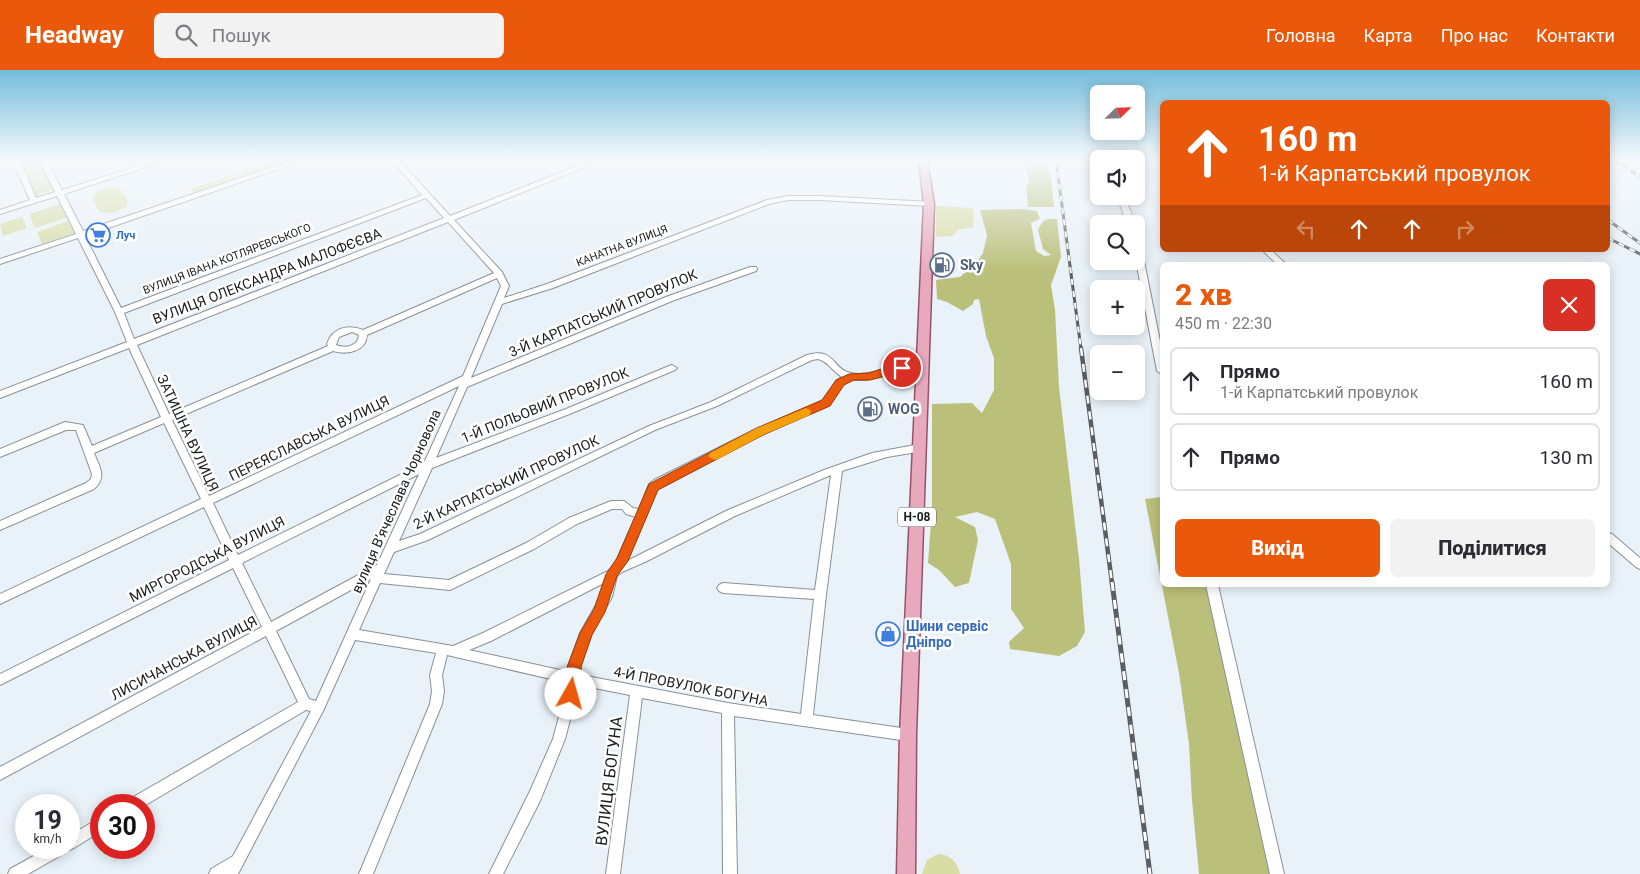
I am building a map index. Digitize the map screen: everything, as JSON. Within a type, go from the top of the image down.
[{"type":"main road","name":"Н-08","points":[[906,874],[908,735],[928,198]]},
{"type":"street","points":[[0,212],[46,198]]},
{"type":"street","name":"ЗАТИШНА ВУЛИЦЯ","points":[[61,198],[119,312],[139,362],[304,704]]},
{"type":"street","points":[[0,262],[190,198]]},
{"type":"street","name":"ВУЛИЦЯ ІВАНА КОТЛЯРЕВСЬКОГО","points":[[119,312],[421,198]]},
{"type":"street","points":[[333,347],[331,344],[334,338],[342,332],[352,329],[363,333],[498,274],[447,220],[430,198]]},
{"type":"street","name":"ВУЛИЦЯ ОЛЕКСАНДРА МАЛОФЄЄВА","points":[[0,395],[504,198]]},
{"type":"street","name":"КАНАТНА ВУЛИЦЯ","points":[[500,302],[550,286],[767,202],[788,198],[815,198],[929,204]]},
{"type":"street","points":[[1268,252],[1280,262]]},
{"type":"street","name":"3-Й КАРПАТСЬКИЙ ПРОВУЛОК","points":[[468,377],[483,378],[669,299],[753,269]]},
{"type":"street","points":[[1142,270],[1160,361]]},
{"type":"street","name":"вулиця Вʼячеслава Чорновола","points":[[231,874],[319,706],[468,377],[506,286],[498,274]]},
{"type":"street","points":[[88,452],[333,347],[340,350],[351,349],[360,343],[364,336],[363,333]]},
{"type":"street","name":"2-Й КАРПАТСЬКИЙ ПРОВУЛОК","points":[[390,549],[424,537],[632,438],[714,404],[810,357],[823,356],[829,359],[843,374],[852,376]]},
{"type":"street","name":"1-Й ПОЛЬОВИЙ ПРОВУЛОК","points":[[428,465],[568,411],[672,368]]},
{"type":"street","points":[[496,874],[536,796],[556,747],[575,679],[574,667],[586,633],[606,596],[615,571],[653,487],[761,431],[826,403],[840,382],[852,376],[870,376],[894,369],[914,368]]},
{"type":"street","points":[[468,377],[483,378]]},
{"type":"street","name":"ПЕРЕЯСЛАВСЬКА ВУЛИЦЯ","points":[[0,599],[206,503],[468,377]]},
{"type":"street","points":[[0,453],[65,426],[74,425],[80,427],[97,474],[93,484],[0,526]]},
{"type":"street","points":[[366,874],[436,704],[438,691],[436,675],[448,651],[487,637],[734,511],[876,454],[920,448]]},
{"type":"street","name":"МИРГОРОДСЬКА ВУЛИЦЯ","points":[[0,680],[428,465]]},
{"type":"street","points":[[806,722],[820,595],[828,551],[837,469]]},
{"type":"street","points":[[380,573],[450,584],[530,546],[573,521],[611,505],[624,506],[630,511],[642,514]]},
{"type":"street","points":[[1610,539],[1640,564]]},
{"type":"street","name":"ЛИСИЧАНСЬКА ВУЛИЦЯ","points":[[0,774],[268,629],[380,573]]},
{"type":"street","points":[[1212,587],[1277,874]]},
{"type":"street","points":[[723,588],[820,595]]},
{"type":"street","name":"4-Й ПРОВУЛОК БОГУНА","points":[[352,634],[448,651],[637,692],[728,709],[806,722],[908,735]]},
{"type":"street","name":"ВУЛИЦЯ БОГУНА","points":[[613,874],[637,692]]},
{"type":"street","points":[[152,794],[304,704],[319,706]]},
{"type":"street","points":[[728,709],[730,874]]},
{"type":"street","points":[[15,874],[41,859]]},
{"type":"street","points":[[216,874],[238,860]]},
{"type":"green space","points":[[92,198],[126,198],[128,201],[126,207],[112,213],[100,212]]},
{"type":"green space","points":[[1027,198],[1053,198],[1054,207],[1028,207]]},
{"type":"green space","points":[[60,204],[66,218],[35,228],[29,214]]},
{"type":"green space","points":[[936,206],[973,208],[973,227],[958,230],[953,236],[936,237]]},
{"type":"green space","points":[[1023,209],[1037,211],[1040,219],[1031,223],[1036,251],[1044,256],[1051,255],[1043,249],[1038,230],[1045,220],[1057,219],[1061,257],[1051,285],[1055,310],[1059,387],[1079,559],[1085,632],[1077,646],[1059,656],[1010,649],[1009,642],[1024,628],[1011,609],[1011,564],[995,519],[977,512],[955,517],[975,527],[978,540],[969,583],[955,587],[939,570],[928,563],[932,508],[932,404],[972,403],[982,413],[994,390],[994,358],[986,336],[979,299],[974,300],[973,304],[963,311],[937,299],[936,280],[960,277],[977,262],[983,253],[987,235],[980,210]]},
{"type":"green space","points":[[22,217],[27,228],[3,236],[0,224]]},
{"type":"green space","points":[[68,221],[74,233],[42,244],[37,232]]},
{"type":"green space","points":[[1160,497],[1160,576],[1145,499]]},
{"type":"green space","points":[[1162,587],[1209,587],[1273,874],[1199,874],[1189,744],[1179,673]]},
{"type":"green space","points":[[941,854],[954,861],[960,874],[922,874],[927,860]]},
{"type":"railway","points":[[1061,198],[1081,349]]},
{"type":"railway","points":[[1610,221],[1640,243]]},
{"type":"railway","points":[[1610,239],[1640,254]]},
{"type":"railway","points":[[1081,348],[1112,583]]},
{"type":"railway","points":[[1112,582],[1150,874]]},
{"type":"slow traffic","points":[[714,456],[761,431],[806,412]]},
{"type":"place","name":"Луч","points":[[98,235]]},
{"type":"place","name":"Sky","points":[[942,265]]},
{"type":"place","name":"WOG","points":[[870,409]]},
{"type":"place","name":"Шини сервіс Дніпро","points":[[888,634]]},
{"type":"route","points":[[571,694],[575,679],[574,667],[586,633],[599,612],[612,574],[622,561],[653,487],[761,431],[826,403],[830,400],[840,382],[852,376],[870,376],[902,368]]}]
